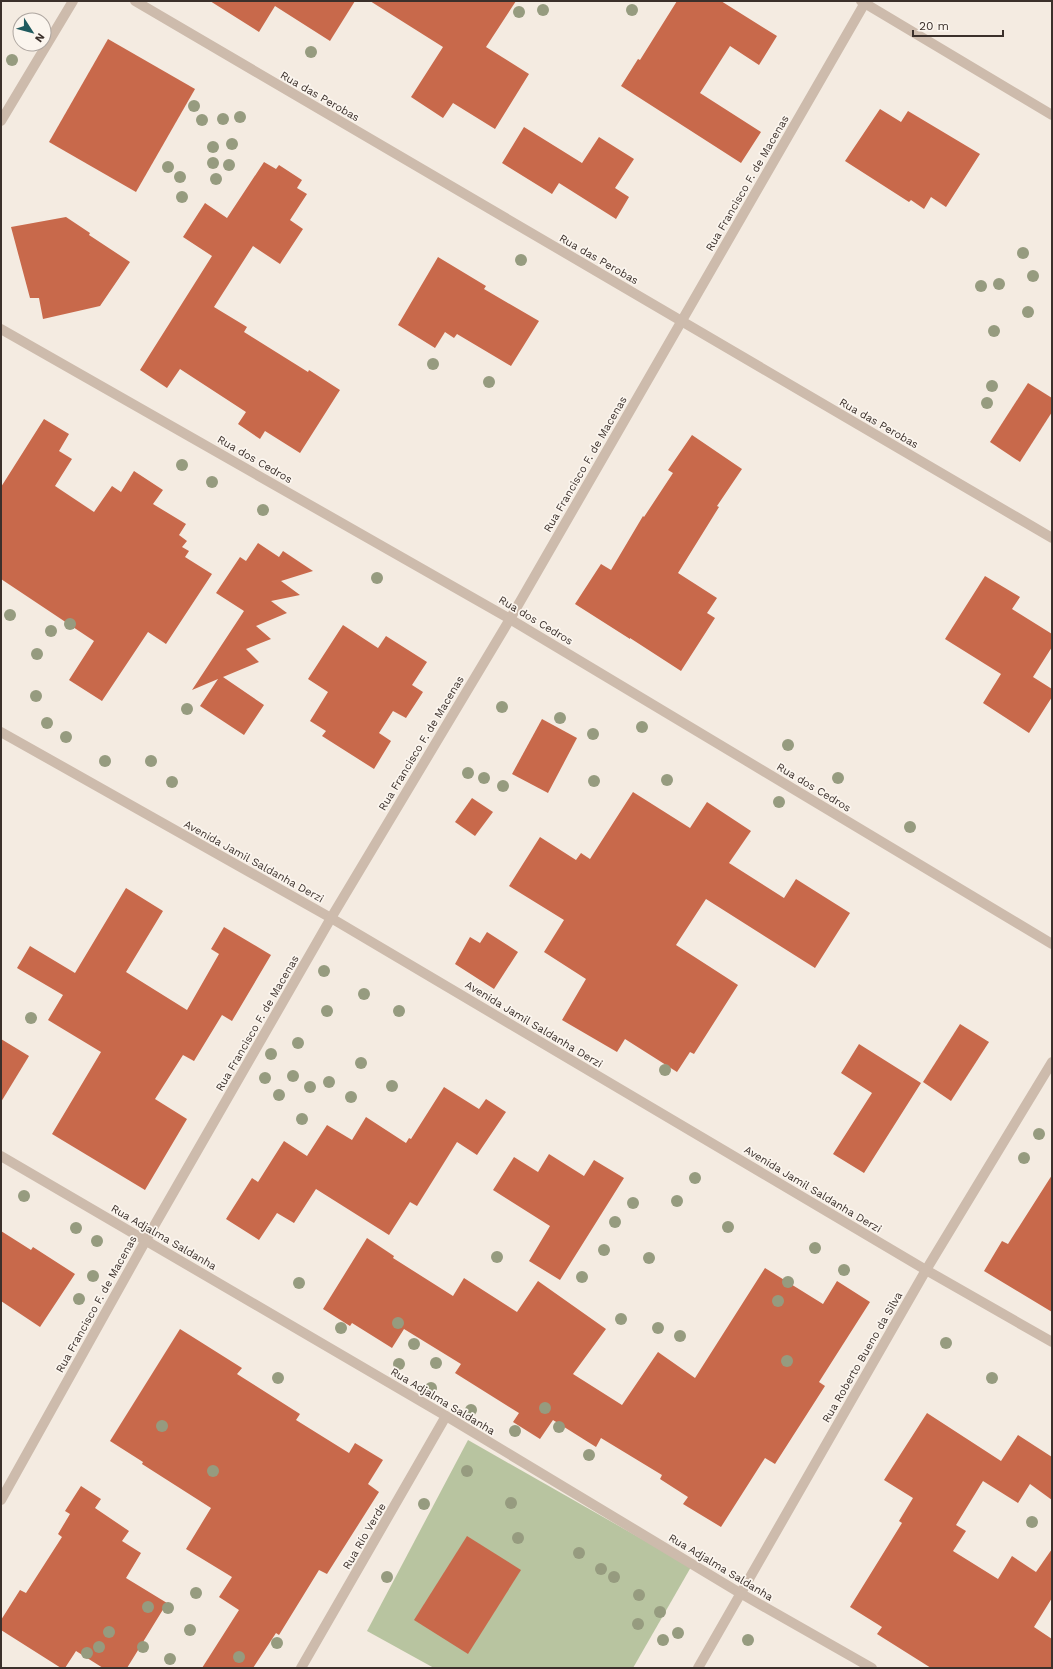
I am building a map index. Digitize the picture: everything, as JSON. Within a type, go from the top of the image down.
[{"type":"street","points":[[1,122],[73,1]]},
{"type":"street","name":"Rua das Perobas","points":[[135,1],[1052,538]]},
{"type":"street","points":[[864,2],[1052,115]]},
{"type":"street","name":"Rua Francisco F. de Macenas","points":[[1,1500],[146,1240],[331,918],[510,619],[864,2]]},
{"type":"street","name":"Rua dos Cedros","points":[[1,329],[510,619],[1052,944]]},
{"type":"street","name":"Avenida Jamil Saldanha Derzi","points":[[1,732],[331,918],[926,1270],[1052,1342]]},
{"type":"street","name":"Rua Roberto Bueno da Silva","points":[[698,1668],[926,1270],[1052,1062]]},
{"type":"street","name":"Rua Adjalma Saldanha","points":[[1,1156],[446,1416],[740,1593],[872,1668]]},
{"type":"street","name":"Rua Río Verde","points":[[301,1668],[446,1416]]},
{"type":"green space","points":[[468,1440],[691,1567],[633,1668],[434,1668],[367,1631]]},
{"type":"building","points":[[210,1],[355,1],[330,41],[275,6],[259,32]]},
{"type":"building","points":[[370,1],[516,1],[486,47],[529,74],[495,129],[453,103],[443,118],[411,97],[443,47]]},
{"type":"building","points":[[677,1],[721,1],[777,36],[759,65],[730,46],[700,93],[761,132],[741,163],[621,86],[638,59],[640,60]]},
{"type":"building","points":[[108,39],[195,89],[136,192],[49,142]]},
{"type":"building","points":[[880,109],[901,122],[908,111],[980,154],[946,207],[931,197],[924,209],[911,200],[909,202],[845,161]]},
{"type":"building","points":[[524,127],[582,163],[599,137],[634,159],[615,188],[629,197],[616,219],[559,183],[552,194],[502,163]]},
{"type":"building","points":[[264,162],[276,169],[279,165],[302,180],[297,188],[307,194],[290,220],[303,229],[280,264],[253,246],[214,307],[247,327],[244,332],[340,390],[300,453],[265,431],[260,439],[238,424],[246,412],[180,369],[167,388],[140,370],[212,256],[183,237],[205,203],[227,218]]},
{"type":"building","points":[[66,217],[90,233],[89,235],[130,262],[100,306],[43,319],[39,298],[30,298],[11,227]]},
{"type":"building","points":[[438,257],[486,286],[484,289],[539,321],[511,366],[457,334],[454,338],[445,332],[435,348],[398,325]]},
{"type":"building","points":[[1028,383],[1052,398],[1052,412],[1020,462],[990,442]]},
{"type":"building","points":[[44,419],[69,434],[59,451],[72,459],[55,486],[94,512],[112,486],[121,492],[134,471],[163,490],[153,504],[186,524],[179,535],[187,541],[182,547],[189,551],[185,557],[212,574],[166,644],[148,632],[102,701],[69,680],[94,641],[1,579],[1,487]]},
{"type":"building","points":[[692,435],[742,469],[717,506],[719,507],[678,573],[717,598],[707,613],[715,618],[681,671],[575,604],[601,564],[611,570],[643,516],[644,517],[673,473],[668,470]]},
{"type":"building","points":[[258,543],[279,557],[283,551],[313,571],[281,581],[300,595],[271,601],[287,613],[256,626],[271,639],[246,649],[259,662],[223,677],[264,705],[244,735],[200,706],[218,679],[192,690],[244,611],[216,593],[240,557],[246,561]]},
{"type":"building","points":[[985,576],[1020,597],[1012,609],[1052,634],[1052,647],[1033,677],[1052,689],[1052,697],[1029,733],[983,703],[1001,674],[945,639]]},
{"type":"building","points":[[343,625],[378,648],[386,636],[427,662],[412,685],[423,692],[406,718],[393,711],[379,733],[391,741],[374,769],[322,736],[326,731],[310,721],[328,692],[308,679]]},
{"type":"building","points":[[542,719],[577,738],[548,793],[512,774]]},
{"type":"building","points":[[633,792],[690,828],[707,802],[751,831],[729,863],[784,898],[796,879],[850,913],[815,968],[706,899],[676,945],[738,985],[694,1054],[690,1052],[677,1072],[625,1039],[617,1052],[562,1020],[586,979],[544,952],[564,920],[509,886],[540,837],[576,860],[581,853],[590,859]]},
{"type":"building","points":[[472,798],[493,812],[475,836],[455,822]]},
{"type":"building","points":[[126,888],[163,911],[126,972],[187,1010],[219,954],[211,949],[224,927],[271,955],[232,1021],[222,1015],[194,1061],[183,1055],[155,1099],[187,1119],[145,1190],[52,1134],[101,1052],[48,1020],[63,995],[17,968],[30,946],[75,973]]},
{"type":"building","points":[[487,932],[518,952],[494,989],[455,964],[470,937],[480,943]]},
{"type":"building","points":[[960,1024],[989,1042],[951,1101],[923,1082]]},
{"type":"building","points":[[1,1039],[29,1056],[1,1102]]},
{"type":"building","points":[[859,1044],[921,1083],[864,1173],[833,1154],[872,1093],[841,1073]]},
{"type":"building","points":[[444,1087],[479,1109],[486,1099],[506,1112],[477,1155],[457,1142],[417,1206],[410,1202],[389,1235],[316,1189],[294,1223],[277,1213],[259,1240],[226,1219],[252,1178],[258,1182],[284,1141],[307,1156],[327,1125],[352,1140],[366,1117],[406,1143],[409,1138],[411,1139]]},
{"type":"building","points":[[549,1154],[584,1176],[594,1160],[624,1178],[560,1280],[529,1261],[550,1226],[493,1190],[514,1157],[538,1172]]},
{"type":"building","points":[[1052,1175],[1052,1312],[984,1271],[1002,1241],[1008,1244]]},
{"type":"building","points":[[1,1231],[31,1250],[33,1247],[75,1274],[40,1327],[1,1301]]},
{"type":"building","points":[[367,1238],[394,1256],[393,1258],[453,1296],[464,1278],[517,1312],[538,1281],[606,1329],[573,1374],[622,1405],[658,1352],[695,1378],[765,1268],[823,1304],[837,1281],[870,1302],[819,1382],[825,1386],[775,1464],[765,1458],[721,1527],[683,1504],[688,1497],[660,1479],[662,1475],[601,1438],[596,1447],[553,1420],[540,1439],[513,1422],[519,1413],[455,1373],[461,1364],[404,1329],[392,1348],[352,1323],[350,1326],[323,1309]]},
{"type":"building","points":[[180,1329],[242,1368],[237,1374],[300,1414],[296,1420],[349,1453],[355,1443],[383,1460],[368,1484],[379,1492],[327,1574],[319,1570],[279,1635],[276,1633],[253,1668],[202,1668],[239,1610],[219,1597],[232,1577],[186,1549],[211,1508],[142,1464],[143,1462],[110,1441]]},
{"type":"building","points":[[927,1413],[1001,1461],[1018,1435],[1052,1457],[1052,1500],[1030,1484],[1018,1503],[983,1481],[956,1525],[966,1531],[953,1551],[998,1579],[1012,1556],[1036,1572],[1052,1549],[1052,1598],[1034,1627],[1052,1639],[1052,1668],[931,1668],[877,1634],[882,1627],[850,1607],[902,1523],[899,1521],[913,1498],[884,1480]]},
{"type":"building","points":[[81,1486],[101,1499],[95,1508],[129,1531],[122,1541],[141,1553],[126,1578],[167,1603],[127,1668],[103,1668],[76,1651],[65,1668],[61,1668],[1,1630],[1,1620],[20,1590],[26,1593],[62,1537],[58,1534],[70,1514],[65,1511]]},
{"type":"building","points":[[467,1536],[521,1570],[468,1654],[414,1620]]}]
